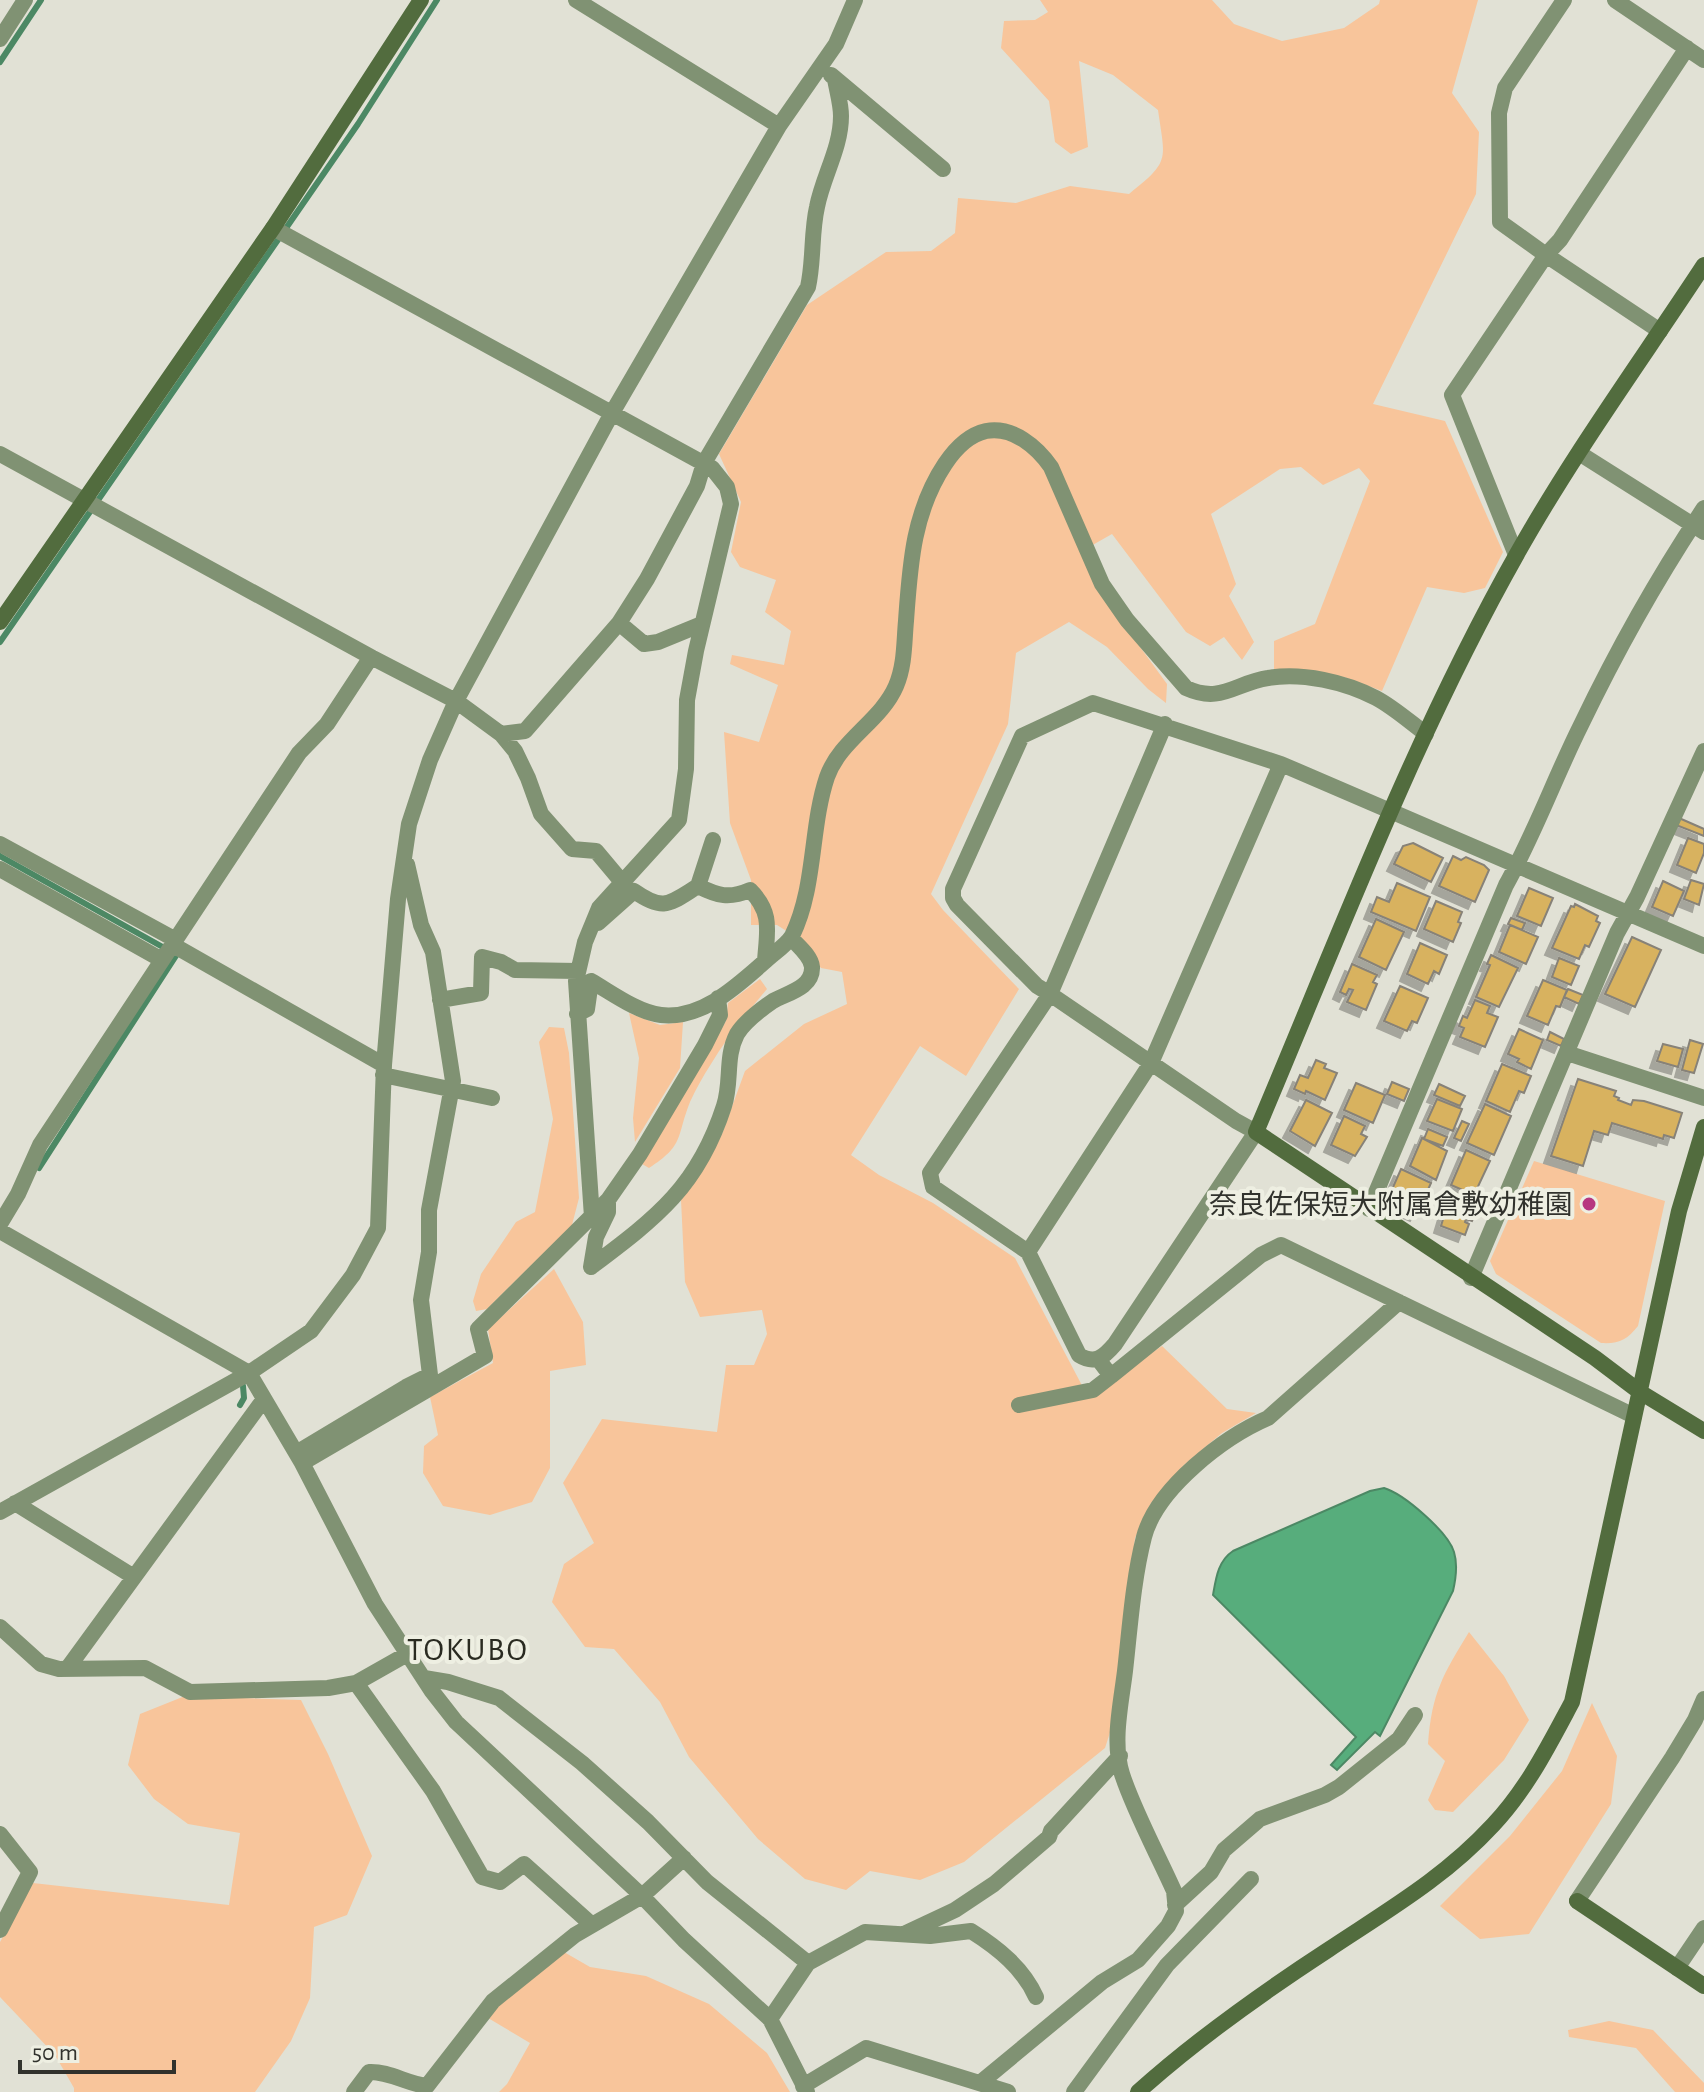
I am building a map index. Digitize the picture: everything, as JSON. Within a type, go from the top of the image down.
[{"type":"street","points":[[0,39],[25,0]]},
{"type":"street","points":[[0,622],[93,505],[280,232],[421,0]]},
{"type":"street","points":[[576,0],[779,126]]},
{"type":"street","points":[[8,1507],[249,1373],[311,1331],[353,1275],[378,1228],[384,1070],[398,899],[409,824],[425,773],[456,701],[612,413],[779,126],[836,44],[855,0]]},
{"type":"street","points":[[1564,0],[1505,88],[1499,113],[1500,222],[1660,331]]},
{"type":"street","points":[[1615,0],[1704,60]]},
{"type":"street","points":[[1516,555],[1452,395],[1546,255],[1560,240],[1687,48]]},
{"type":"street","points":[[821,67],[943,169]]},
{"type":"street","points":[[501,734],[525,731],[619,623],[683,513],[697,486],[704,463],[808,287],[813,266],[811,243],[817,205],[836,149],[841,116],[835,79]]},
{"type":"street","points":[[280,232],[704,463],[727,487],[731,504],[687,700],[686,769],[679,820],[599,908],[576,981],[592,1217]]},
{"type":"street","points":[[1165,724],[1050,994],[930,1173],[933,1187],[1028,1252],[1079,1355],[1086,1359],[1104,1356],[1115,1344],[1256,1132],[1426,734],[1516,555],[1579,453],[1704,265]]},
{"type":"street","points":[[577,1014],[587,1009],[591,981],[650,1013],[665,1016],[694,1009],[746,980],[791,938],[808,885],[819,804],[829,772],[841,752],[888,702],[903,665],[911,559],[921,511],[934,480],[952,453],[978,433],[993,430],[1007,432],[1043,455],[1102,584],[1127,620],[1186,688],[1214,695],[1268,677],[1303,677],[1338,683],[1378,699],[1426,734]]},
{"type":"street","points":[[1579,453],[1698,528]]},
{"type":"street","points":[[0,454],[456,701],[501,734],[515,751],[541,814],[572,849],[596,851],[622,882]]},
{"type":"street","points":[[1369,1209],[1506,885],[1580,726],[1657,582],[1698,528],[1704,508]]},
{"type":"street","points":[[619,623],[644,644],[658,642],[702,624]]},
{"type":"street","points":[[0,1224],[18,1194],[40,1145],[299,753],[327,724],[371,657]]},
{"type":"street","points":[[1704,946],[1281,764],[1093,703],[1022,736],[953,889],[957,905],[1037,986],[1595,1358],[1640,1392],[1704,1431]]},
{"type":"street","points":[[1471,1278],[1628,913],[1704,751]]},
{"type":"street","points":[[1028,1252],[1151,1063],[1281,764]]},
{"type":"street","points":[[591,929],[634,891],[654,904],[668,904],[698,886],[713,840]]},
{"type":"street","points":[[0,844],[170,949],[384,1070],[452,1091],[492,1098]]},
{"type":"street","points":[[299,1458],[406,1387],[430,1375],[421,1300],[429,1252],[429,1210],[453,1081],[433,952],[421,925],[405,855]]},
{"type":"street","points":[[0,869],[170,949]]},
{"type":"street","points":[[698,886],[719,896],[734,897],[750,890],[763,903],[767,923],[765,961]]},
{"type":"street","points":[[608,1200],[608,1212],[596,1237],[591,1267],[652,1221],[694,1173],[715,1133],[724,1107],[728,1094],[728,1059],[737,1035],[749,1020],[773,1001],[800,988],[809,979],[812,968],[809,958],[791,938]]},
{"type":"street","points":[[440,1000],[481,993],[482,957],[515,970],[578,971]]},
{"type":"street","points":[[299,1458],[485,1356],[478,1329],[608,1200],[640,1154],[705,1045],[720,1015],[718,998]]},
{"type":"street","points":[[1567,1053],[1704,1098]]},
{"type":"street","points":[[1138,2092],[1219,2024],[1330,1948],[1412,1897],[1456,1861],[1520,1793],[1547,1750],[1572,1702],[1679,1211],[1704,1127]]},
{"type":"street","points":[[0,1231],[249,1373],[299,1458],[375,1604],[456,1722],[770,2019],[805,2089],[866,2048],[1008,2092]]},
{"type":"street","points":[[1019,1405],[1093,1390],[1261,1255],[1281,1245],[1634,1416]]},
{"type":"street","points":[[980,2083],[1102,1982],[1138,1960],[1168,1926],[1176,1911],[1174,1891],[1121,1772],[1117,1739],[1144,1536],[1159,1506],[1215,1448],[1242,1429],[1268,1418],[1399,1302]]},
{"type":"street","points":[[1098,1359],[1111,1376]]},
{"type":"street","points":[[67,1669],[264,1399]]},
{"type":"street","points":[[8,1507],[134,1577]]},
{"type":"street","points":[[0,1627],[41,1664],[67,1669],[145,1668],[190,1692],[328,1688],[356,1683],[409,1653]]},
{"type":"street","points":[[424,1678],[499,1698],[582,1763],[648,1822],[707,1882],[808,1963]]},
{"type":"street","points":[[356,1683],[433,1791],[482,1877],[500,1882],[524,1864],[591,1924]]},
{"type":"street","points":[[1704,1699],[1672,1758],[1577,1901],[1704,1986]]},
{"type":"street","points":[[1175,1905],[1211,1872],[1224,1850],[1260,1819],[1339,1787],[1399,1739],[1415,1715]]},
{"type":"street","points":[[905,1934],[955,1910],[994,1884],[1049,1837],[1094,1781],[1120,1756]]},
{"type":"street","points":[[0,1834],[30,1872],[0,1930]]},
{"type":"street","points":[[354,2092],[369,2072],[380,2072],[410,2084],[427,2086],[493,2001],[591,1924],[642,1896],[684,1858]]},
{"type":"street","points":[[1074,2092],[1167,1965],[1251,1879]]},
{"type":"street","points":[[1677,1968],[1704,1928]]},
{"type":"street","points":[[770,2019],[808,1963],[865,1932],[930,1936],[971,1931],[994,1945],[1028,1979],[1036,1997]]},
{"type":"shaded area","points":[[1040,0],[1212,0],[1234,24],[1282,41],[1344,28],[1379,4],[1380,0],[1478,0],[1452,93],[1479,132],[1476,194],[1373,404],[1445,421],[1503,552],[1485,588],[1464,593],[1427,587],[1382,691],[1344,677],[1274,672],[1274,641],[1315,624],[1370,481],[1359,468],[1323,485],[1301,467],[1280,469],[1211,514],[1236,584],[1229,596],[1254,642],[1242,660],[1224,637],[1210,646],[1186,632],[1112,534],[1082,551],[1119,618],[1167,684],[1166,703],[1107,647],[1069,622],[1016,653],[1008,724],[931,894],[1019,989],[966,1076],[920,1046],[851,1155],[879,1175],[933,1203],[1015,1258],[1087,1395],[1162,1346],[1227,1409],[1256,1413],[1222,1433],[1184,1465],[1151,1503],[1135,1538],[1115,1717],[1105,1748],[964,1862],[920,1880],[870,1871],[846,1890],[805,1879],[758,1839],[689,1757],[660,1702],[614,1649],[585,1647],[552,1602],[564,1564],[594,1543],[563,1483],[602,1419],[717,1432],[726,1365],[754,1365],[767,1334],[762,1310],[700,1317],[685,1282],[681,1200],[722,1134],[745,1071],[804,1024],[847,1004],[842,972],[821,968],[796,937],[777,925],[751,925],[751,880],[730,823],[724,732],[759,742],[778,685],[730,664],[732,655],[784,665],[791,631],[765,612],[776,580],[740,567],[731,552],[741,502],[719,454],[807,305],[886,252],[931,251],[955,233],[958,198],[1016,203],[1070,186],[1129,194],[1158,166],[1163,150],[1158,110],[1113,75],[1079,61],[1088,147],[1071,154],[1055,142],[1049,101],[1001,48],[1004,21],[1035,20],[1048,12]]},
{"type":"shaded area","points":[[760,979],[767,989],[730,1035],[705,1073],[690,1102],[678,1140],[669,1153],[649,1168],[642,1164],[726,1021],[728,1003]]},
{"type":"shaded area","points":[[629,1013],[660,1025],[683,1022],[680,1068],[635,1142],[633,1118],[639,1058]]},
{"type":"shaded area","points":[[549,1027],[564,1028],[569,1053],[579,1198],[572,1225],[487,1309],[476,1311],[473,1301],[481,1274],[516,1222],[535,1212],[553,1119],[539,1042]]},
{"type":"shaded area","name":"奈良佐保短大附属倉敷幼稚園","points":[[1534,1161],[1665,1201],[1638,1326],[1622,1340],[1601,1343],[1496,1274],[1490,1261]]},
{"type":"shaded area","points":[[554,1269],[583,1322],[586,1365],[550,1371],[550,1468],[532,1502],[490,1515],[443,1506],[423,1473],[424,1446],[438,1435],[430,1397],[493,1363],[488,1329]]},
{"type":"shaded area","points":[[1384,1488],[1413,1506],[1443,1534],[1454,1552],[1455,1581],[1453,1591],[1380,1736],[1375,1732],[1337,1770],[1331,1765],[1356,1737],[1213,1595],[1221,1565],[1233,1551],[1370,1491]]},
{"type":"shaded area","points":[[1469,1632],[1504,1676],[1529,1720],[1504,1760],[1453,1812],[1435,1810],[1428,1800],[1445,1761],[1428,1744],[1432,1711],[1446,1673]]},
{"type":"shaded area","points":[[185,1696],[301,1700],[372,1856],[347,1915],[314,1927],[310,1998],[291,2041],[255,2092],[74,2092],[55,2055],[0,1997],[0,1942],[33,1883],[229,1905],[240,1833],[188,1824],[154,1799],[128,1765],[140,1714]]},
{"type":"shaded area","points":[[1592,1703],[1617,1756],[1611,1804],[1529,1934],[1480,1939],[1440,1906],[1510,1836],[1562,1771]]},
{"type":"shaded area","points":[[564,1952],[590,1967],[646,1976],[709,2004],[767,2053],[790,2092],[499,2092],[507,2084],[530,2043],[488,2018],[498,2006]]},
{"type":"shaded area","points":[[1609,2021],[1653,2030],[1704,2083],[1704,2092],[1675,2092],[1636,2048],[1569,2037],[1568,2030]]},
{"type":"building","points":[[1679,818],[1704,829],[1704,836],[1676,825]]},
{"type":"building","points":[[1688,838],[1704,844],[1696,873],[1677,865]]},
{"type":"building","points":[[1413,843],[1443,858],[1431,882],[1394,864],[1403,846]]},
{"type":"building","points":[[1453,856],[1461,860],[1466,857],[1489,870],[1475,902],[1439,886]]},
{"type":"building","points":[[1691,880],[1704,884],[1699,905],[1684,899]]},
{"type":"building","points":[[1663,881],[1684,891],[1673,916],[1652,907]]},
{"type":"building","points":[[1397,883],[1430,897],[1416,931],[1371,912],[1377,897],[1389,902]]},
{"type":"building","points":[[1529,888],[1553,898],[1541,926],[1517,916]]},
{"type":"building","points":[[1436,901],[1462,912],[1453,942],[1424,929]]},
{"type":"building","points":[[1575,904],[1598,916],[1596,921],[1600,923],[1589,947],[1585,945],[1579,959],[1552,948],[1571,906]]},
{"type":"building","points":[[1511,918],[1525,923],[1522,930],[1508,924]]},
{"type":"building","points":[[1376,919],[1404,932],[1386,970],[1359,957]]},
{"type":"building","points":[[1510,925],[1538,937],[1526,964],[1499,952]]},
{"type":"building","points":[[1632,937],[1661,950],[1635,1007],[1605,994]]},
{"type":"building","points":[[1420,943],[1447,955],[1439,974],[1434,971],[1428,984],[1407,974]]},
{"type":"building","points":[[1491,955],[1518,968],[1499,1007],[1476,997],[1490,965],[1487,964]]},
{"type":"building","points":[[1559,958],[1579,966],[1571,985],[1552,977]]},
{"type":"building","points":[[1352,964],[1377,975],[1373,982],[1377,984],[1366,1010],[1347,1002],[1353,990],[1349,989],[1346,995],[1340,992]]},
{"type":"building","points":[[1543,980],[1567,990],[1548,1025],[1527,1016]]},
{"type":"building","points":[[1400,986],[1428,998],[1417,1023],[1412,1021],[1407,1031],[1384,1021]]},
{"type":"building","points":[[1568,989],[1583,995],[1579,1004],[1564,997]]},
{"type":"building","points":[[1475,1000],[1490,1006],[1487,1013],[1498,1017],[1485,1047],[1460,1037],[1464,1028],[1459,1026],[1463,1016],[1467,1018]]},
{"type":"building","points":[[1519,1029],[1543,1040],[1531,1069],[1508,1054]]},
{"type":"building","points":[[1550,1032],[1564,1039],[1561,1046],[1547,1040]]},
{"type":"building","points":[[1690,1040],[1703,1044],[1694,1073],[1682,1070]]},
{"type":"building","points":[[1663,1044],[1683,1049],[1678,1067],[1657,1061]]},
{"type":"building","points":[[1316,1060],[1326,1064],[1324,1068],[1337,1073],[1325,1100],[1294,1089],[1300,1075],[1308,1078]]},
{"type":"building","points":[[1502,1064],[1531,1076],[1524,1093],[1519,1091],[1510,1112],[1486,1101]]},
{"type":"building","points":[[1578,1079],[1616,1091],[1614,1096],[1618,1100],[1631,1105],[1633,1100],[1644,1101],[1682,1113],[1674,1138],[1664,1135],[1663,1139],[1612,1123],[1608,1135],[1594,1131],[1583,1166],[1551,1156]]},
{"type":"building","points":[[1392,1082],[1409,1089],[1404,1101],[1387,1094]]},
{"type":"building","points":[[1356,1083],[1385,1095],[1373,1123],[1344,1110]]},
{"type":"building","points":[[1439,1084],[1465,1096],[1460,1106],[1434,1095]]},
{"type":"building","points":[[1437,1099],[1462,1109],[1453,1131],[1427,1121]]},
{"type":"building","points":[[1306,1100],[1332,1113],[1315,1146],[1290,1131]]},
{"type":"building","points":[[1485,1104],[1511,1116],[1494,1155],[1467,1143]]},
{"type":"building","points":[[1344,1116],[1365,1126],[1361,1134],[1367,1137],[1355,1156],[1331,1145]]},
{"type":"building","points":[[1462,1121],[1469,1124],[1461,1141],[1454,1138]]},
{"type":"building","points":[[1428,1129],[1447,1137],[1443,1146],[1424,1139]]},
{"type":"building","points":[[1422,1138],[1447,1151],[1436,1180],[1410,1166]]},
{"type":"building","points":[[1466,1150],[1490,1161],[1474,1195],[1451,1185]]},
{"type":"building","points":[[1401,1169],[1431,1183],[1417,1214],[1392,1203],[1395,1196],[1390,1194]]},
{"type":"building","points":[[1450,1196],[1473,1205],[1472,1209],[1476,1211],[1472,1221],[1466,1219],[1465,1222],[1469,1224],[1465,1235],[1441,1226]]},
{"type":"waterway","points":[[0,62],[41,0]]},
{"type":"waterway","points":[[0,642],[358,124],[437,0]]},
{"type":"waterway","points":[[0,856],[168,950]]},
{"type":"waterway","points":[[39,1168],[177,954]]},
{"type":"waterway","points":[[240,1405],[244,1398],[243,1386]]},
{"type":"place","name":"奈良佐保短大附属倉敷幼稚園","points":[[1589,1204]]},
{"type":"district","name":"TOKUBO","points":[[468,1649]]}]
